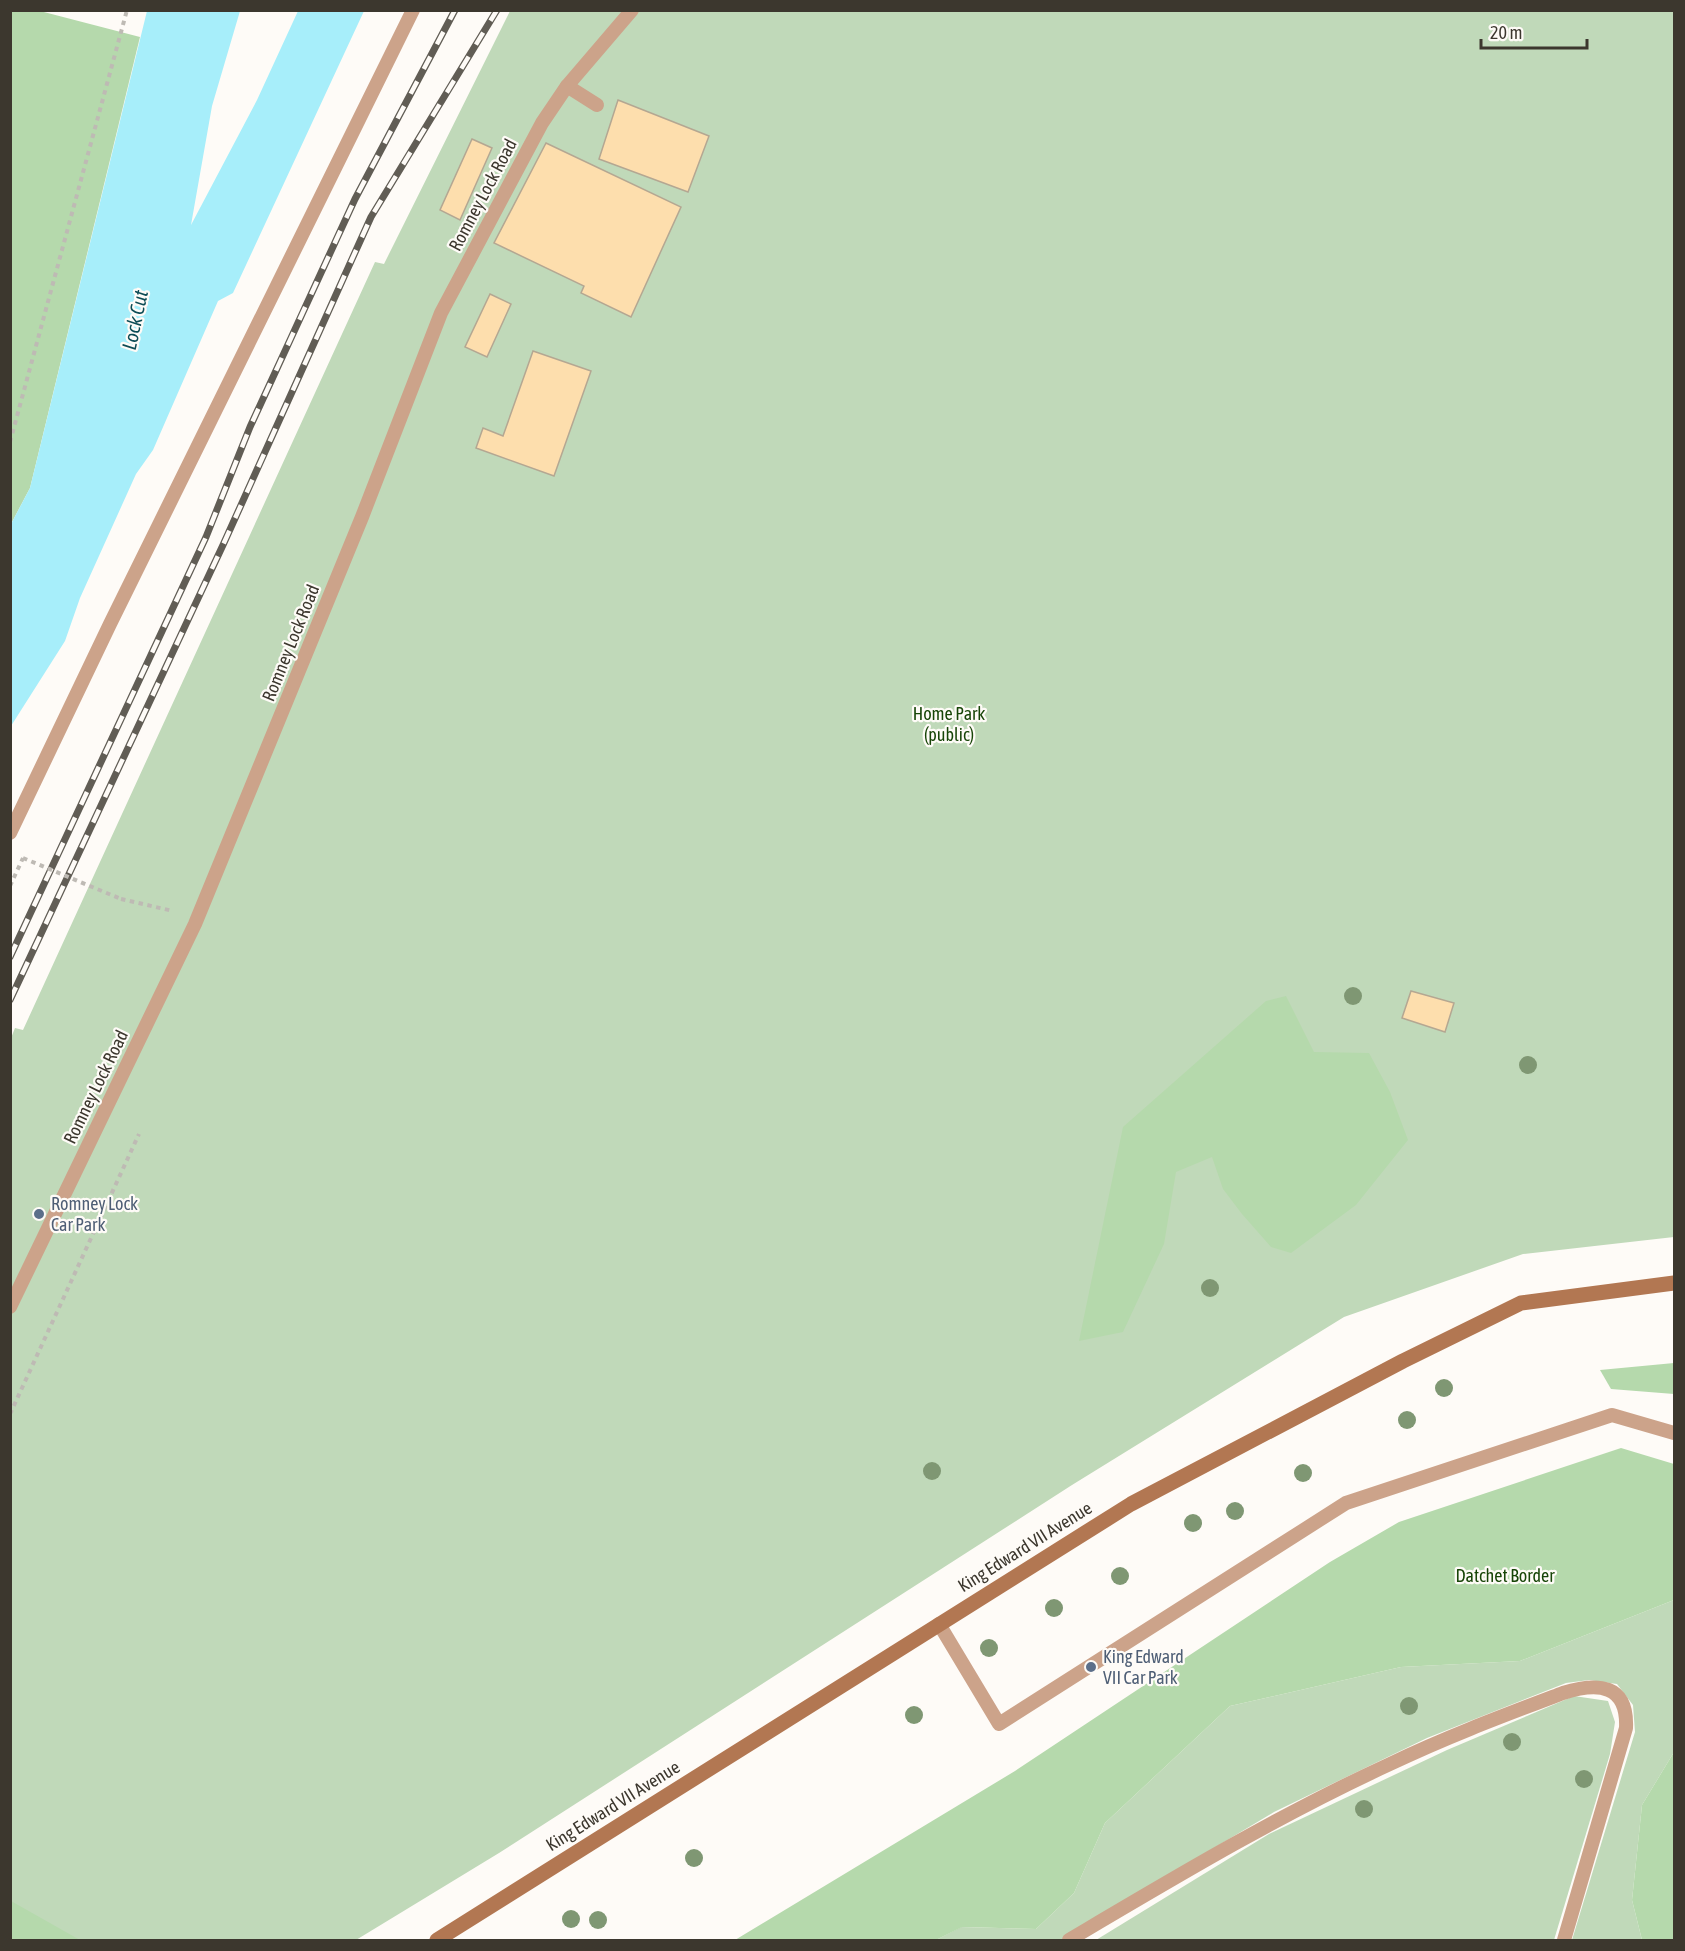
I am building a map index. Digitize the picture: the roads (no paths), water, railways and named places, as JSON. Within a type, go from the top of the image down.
[{"type":"main road","name":"King Edward VII Avenue","points":[[437,1941],[1131,1504],[1403,1361],[1521,1303],[1674,1283]]},
{"type":"lane","points":[[10,833],[120,603],[412,10]]},
{"type":"lane","name":"Romney Lock Road","points":[[10,1307],[195,924],[362,517],[441,313],[542,123],[567,86],[632,10]]},
{"type":"lane","points":[[567,86],[597,105]]},
{"type":"lane","points":[[939,1624],[999,1724],[1346,1503],[1612,1415],[1674,1433]]},
{"type":"lane","points":[[1070,1941],[1207,1860],[1314,1801],[1390,1763],[1563,1692],[1581,1687],[1599,1687],[1611,1690],[1622,1701],[1627,1713],[1626,1728],[1564,1941]]},
{"type":"water","name":"Lock Cut","points":[[147,11],[240,11],[212,106],[191,225],[257,100],[298,11],[364,11],[233,293],[218,301],[153,450],[136,474],[80,598],[65,641],[11,726],[11,524],[30,488]]},
{"type":"railway","points":[[10,957],[206,537],[250,427],[355,199],[455,10]]},
{"type":"railway","points":[[10,1000],[223,545],[371,217],[497,10]]},
{"type":"place","name":"Romney Lock Car Park","points":[[39,1214]]},
{"type":"place","name":"King Edward VII Car Park","points":[[1091,1667]]},
{"type":"park label","name":"Home Park (public)","points":[[949,724]]},
{"type":"park label","name":"Datchet Border","points":[[1505,1576]]}]
